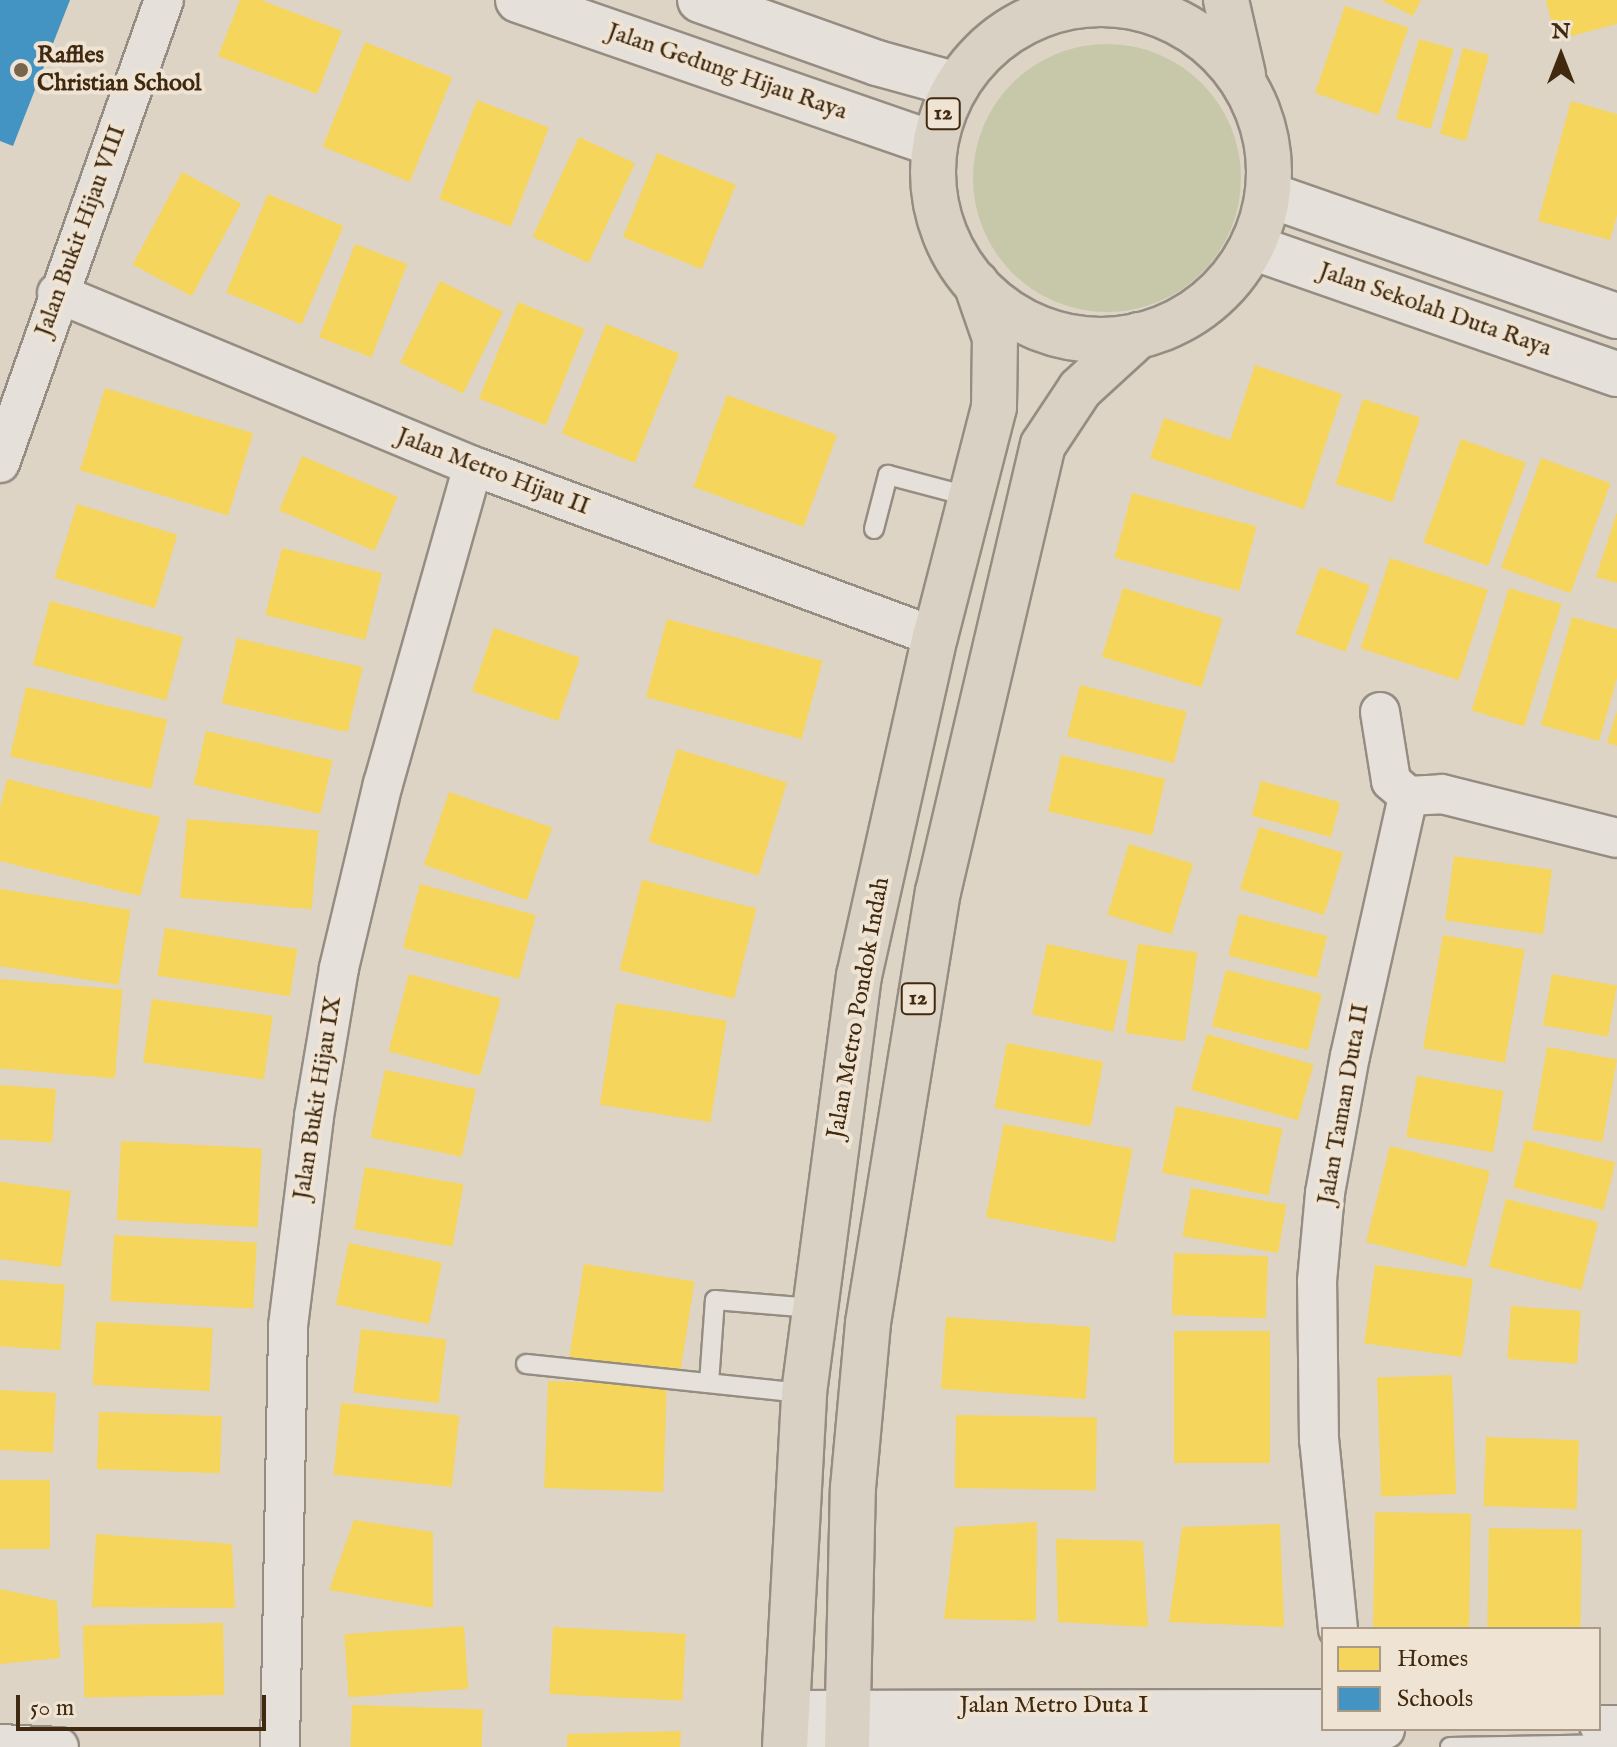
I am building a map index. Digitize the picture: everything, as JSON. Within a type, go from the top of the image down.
[{"type":"highway","name":"12","points":[[1226,0],[1244,81],[1267,136],[1269,195],[1252,247],[1217,294],[1167,326],[1139,335],[1096,339],[1061,334],[1028,323],[976,283],[939,218],[935,144],[957,85],[985,51],[1021,24],[1082,3],[1126,5],[1172,19],[1212,45],[1244,81]]},
{"type":"highway","name":"Jalan Metro Pondok Indah","points":[[785,1733],[804,1393],[812,1308],[859,976],[935,637],[994,407],[995,338],[976,283]]},
{"type":"highway","name":"12","points":[[847,1732],[853,1488],[868,1323],[938,892],[1043,445],[1080,389],[1139,335]]},
{"type":"street","name":"Jalan Bukit Hijau VIII","points":[[0,463],[57,293],[164,0]]},
{"type":"street","name":"Jalan Gedung Hijau Raya","points":[[518,0],[935,144]]},
{"type":"street","points":[[700,0],[877,63],[957,85]]},
{"type":"street","points":[[861,118],[873,111],[885,88],[877,63]]},
{"type":"street","points":[[1269,195],[1617,316]]},
{"type":"street","points":[[1337,276],[1340,248],[1359,227]]},
{"type":"street","name":"Jalan Sekolah Duta Raya","points":[[1252,247],[1617,374]]},
{"type":"street","name":"Jalan Metro Hijau II","points":[[57,293],[473,466],[935,637]]},
{"type":"street","name":"Jalan Bukit Hijau IX","points":[[280,1747],[288,1326],[305,1174],[342,953],[383,784],[473,466]]},
{"type":"street","points":[[1380,712],[1391,781],[1408,796],[1442,794],[1617,838]]},
{"type":"street","name":"Jalan Taman Duta II","points":[[1338,1627],[1319,1440],[1317,1281],[1325,1193],[1350,1056],[1408,796]]},
{"type":"street","points":[[1181,1706],[1181,1745]]},
{"type":"street","name":"Jalan Metro Duta I","points":[[847,1732],[930,1744],[1034,1724],[1181,1706],[1321,1709]]},
{"type":"street","name":"Jalan Metro Duta I","points":[[785,1733],[1034,1724],[1181,1745],[1349,1739],[1378,1731]]},
{"type":"street","points":[[0,1744],[59,1747]]},
{"type":"lane","points":[[874,529],[888,475],[971,497]]},
{"type":"lane","points":[[709,1383],[715,1300],[812,1308]]},
{"type":"lane","points":[[526,1364],[804,1393]]},
{"type":"lane","points":[[1450,1747],[1617,1744]]},
{"type":"green space","points":[[1094,44],[1120,44],[1158,54],[1182,66],[1202,83],[1219,103],[1236,139],[1241,178],[1236,217],[1219,253],[1202,273],[1182,290],[1146,307],[1120,312],[1094,312],[1068,307],[1032,290],[1003,263],[978,217],[973,191],[973,165],[978,139],[995,103],[1022,74],[1068,49]]},
{"type":"building: Homes","points":[[240,0],[261,0],[342,31],[317,94],[218,56]]},
{"type":"building: Homes","points":[[1381,0],[1421,0],[1413,16]]},
{"type":"building: Homes","points":[[1546,0],[1617,0],[1617,24],[1556,40]]},
{"type":"building: Homes","points":[[1345,6],[1408,28],[1378,115],[1315,93]]},
{"type":"building: Homes","points":[[1419,39],[1454,49],[1431,129],[1396,119]]},
{"type":"building: Homes","points":[[365,42],[452,77],[410,182],[323,147]]},
{"type":"building: Homes","points":[[1463,48],[1489,55],[1466,141],[1440,134]]},
{"type":"building: Homes","points":[[477,100],[549,128],[511,227],[439,199]]},
{"type":"building: Homes","points":[[1571,101],[1617,114],[1617,215],[1610,240],[1538,221]]},
{"type":"building: Homes","points":[[579,137],[635,163],[589,263],[533,237]]},
{"type":"building: Homes","points":[[657,153],[736,185],[702,269],[623,237]]},
{"type":"building: Homes","points":[[182,172],[241,203],[192,296],[133,265]]},
{"type":"building: Homes","points":[[268,194],[343,226],[302,325],[226,292]]},
{"type":"building: Homes","points":[[355,244],[407,264],[371,357],[319,337]]},
{"type":"building: Homes","points":[[440,281],[503,312],[463,393],[400,363]]},
{"type":"building: Homes","points":[[518,302],[585,329],[546,425],[479,398]]},
{"type":"building: Homes","points":[[606,324],[679,354],[635,463],[562,433]]},
{"type":"building: Homes","points":[[1255,365],[1342,394],[1304,509],[1150,458],[1164,418],[1230,440]]},
{"type":"building: Homes","points":[[105,388],[253,433],[228,516],[80,470]]},
{"type":"building: Homes","points":[[727,395],[837,435],[803,527],[693,487]]},
{"type":"building: Homes","points":[[1363,399],[1420,418],[1393,502],[1335,484]]},
{"type":"building: Homes","points":[[1461,439],[1526,463],[1488,566],[1423,542]]},
{"type":"building: Homes","points":[[302,456],[398,497],[375,551],[279,510]]},
{"type":"building: Homes","points":[[1541,458],[1611,483],[1571,593],[1501,568]]},
{"type":"building: Homes","points":[[1132,493],[1257,526],[1239,591],[1115,558]]},
{"type":"building: Homes","points":[[77,504],[177,535],[155,608],[54,578]]},
{"type":"building: Homes","points":[[1617,512],[1617,583],[1596,577]]},
{"type":"building: Homes","points":[[282,548],[382,573],[365,640],[265,615]]},
{"type":"building: Homes","points":[[1390,558],[1488,590],[1459,680],[1361,648]]},
{"type":"building: Homes","points":[[1320,567],[1370,585],[1346,652],[1296,634]]},
{"type":"building: Homes","points":[[1123,588],[1222,618],[1201,687],[1102,657]]},
{"type":"building: Homes","points":[[1509,588],[1562,604],[1524,726],[1472,710]]},
{"type":"building: Homes","points":[[50,601],[183,637],[166,700],[33,665]]},
{"type":"building: Homes","points":[[1572,617],[1617,629],[1617,678],[1599,741],[1541,725]]},
{"type":"building: Homes","points":[[667,619],[823,661],[802,739],[646,697]]},
{"type":"building: Homes","points":[[494,628],[580,658],[558,721],[472,691]]},
{"type":"building: Homes","points":[[237,638],[363,667],[348,732],[222,703]]},
{"type":"building: Homes","points":[[1080,685],[1187,712],[1174,763],[1067,736]]},
{"type":"building: Homes","points":[[26,687],[167,720],[151,789],[10,756]]},
{"type":"building: Homes","points":[[1617,711],[1617,746],[1607,743]]},
{"type":"building: Homes","points":[[206,731],[333,760],[320,814],[194,785]]},
{"type":"building: Homes","points":[[677,749],[787,783],[759,875],[649,842]]},
{"type":"building: Homes","points":[[1061,755],[1165,779],[1152,836],[1048,812]]},
{"type":"building: Homes","points":[[7,779],[160,817],[140,896],[0,861],[0,808]]},
{"type":"building: Homes","points":[[1261,781],[1340,802],[1331,837],[1252,816]]},
{"type":"building: Homes","points":[[449,792],[552,827],[527,900],[424,865]]},
{"type":"building: Homes","points":[[187,819],[318,831],[312,909],[180,898]]},
{"type":"building: Homes","points":[[1259,827],[1343,853],[1324,915],[1240,889]]},
{"type":"building: Homes","points":[[1129,844],[1193,864],[1171,934],[1107,915]]},
{"type":"building: Homes","points":[[1454,856],[1552,870],[1543,934],[1445,920]]},
{"type":"building: Homes","points":[[642,880],[756,909],[734,999],[620,970]]},
{"type":"building: Homes","points":[[420,884],[536,915],[519,979],[403,948]]},
{"type":"building: Homes","points":[[0,889],[130,910],[118,985],[0,966]]},
{"type":"building: Homes","points":[[1239,914],[1327,936],[1317,978],[1229,956]]},
{"type":"building: Homes","points":[[165,928],[297,949],[290,996],[157,975]]},
{"type":"building: Homes","points":[[1443,935],[1525,949],[1505,1063],[1423,1048]]},
{"type":"building: Homes","points":[[1047,944],[1128,961],[1113,1032],[1032,1014]]},
{"type":"building: Homes","points":[[1138,944],[1197,952],[1185,1041],[1125,1033]]},
{"type":"building: Homes","points":[[1226,970],[1322,994],[1308,1050],[1212,1026]]},
{"type":"building: Homes","points":[[409,974],[501,999],[480,1076],[388,1051]]},
{"type":"building: Homes","points":[[1552,974],[1617,985],[1608,1037],[1543,1025]]},
{"type":"building: Homes","points":[[0,979],[123,990],[115,1078],[0,1068]]},
{"type":"building: Homes","points":[[152,999],[273,1016],[264,1079],[143,1062]]},
{"type":"building: Homes","points":[[616,1003],[727,1021],[711,1122],[600,1105]]},
{"type":"building: Homes","points":[[1207,1034],[1314,1065],[1298,1120],[1191,1090]]},
{"type":"building: Homes","points":[[1007,1043],[1103,1062],[1091,1126],[994,1108]]},
{"type":"building: Homes","points":[[1547,1047],[1617,1059],[1602,1142],[1532,1130]]},
{"type":"building: Homes","points":[[385,1070],[476,1089],[462,1157],[371,1137]]},
{"type":"building: Homes","points":[[1417,1076],[1504,1091],[1493,1152],[1406,1137]]},
{"type":"building: Homes","points":[[0,1085],[56,1089],[52,1143],[0,1139]]},
{"type":"building: Homes","points":[[1176,1106],[1283,1129],[1268,1195],[1162,1173]]},
{"type":"building: Homes","points":[[1004,1124],[1133,1149],[1114,1242],[986,1217]]},
{"type":"building: Homes","points":[[1525,1140],[1615,1162],[1603,1210],[1513,1188]]},
{"type":"building: Homes","points":[[121,1141],[262,1148],[258,1227],[117,1220]]},
{"type":"building: Homes","points":[[1390,1146],[1490,1171],[1466,1267],[1366,1242]]},
{"type":"building: Homes","points":[[365,1167],[463,1184],[453,1246],[354,1229]]},
{"type":"building: Homes","points":[[0,1182],[71,1191],[61,1267],[0,1259]]},
{"type":"building: Homes","points":[[1191,1188],[1287,1205],[1278,1253],[1182,1236]]},
{"type":"building: Homes","points":[[1506,1199],[1598,1222],[1581,1290],[1489,1267]]},
{"type":"building: Homes","points":[[114,1235],[257,1242],[253,1308],[111,1301]]},
{"type":"building: Homes","points":[[349,1243],[442,1263],[429,1324],[336,1305]]},
{"type":"building: Homes","points":[[1174,1253],[1268,1256],[1266,1318],[1172,1315]]},
{"type":"building: Homes","points":[[584,1264],[695,1282],[680,1376],[569,1359]]},
{"type":"building: Homes","points":[[1375,1265],[1473,1279],[1462,1357],[1364,1343]]},
{"type":"building: Homes","points":[[0,1280],[65,1285],[60,1350],[0,1346]]},
{"type":"building: Homes","points":[[1511,1306],[1581,1311],[1577,1364],[1507,1359]]},
{"type":"building: Homes","points":[[946,1317],[1091,1327],[1086,1399],[941,1389]]},
{"type":"building: Homes","points":[[96,1322],[213,1328],[210,1391],[93,1385]]},
{"type":"building: Homes","points":[[361,1329],[446,1339],[439,1403],[353,1393]]},
{"type":"building: Homes","points":[[1174,1331],[1270,1331],[1270,1463],[1174,1463]]},
{"type":"building: Homes","points":[[1452,1375],[1456,1494],[1381,1497],[1377,1378]]},
{"type":"building: Homes","points":[[548,1381],[667,1385],[663,1492],[544,1488]]},
{"type":"building: Homes","points":[[0,1390],[56,1393],[53,1453],[0,1450]]},
{"type":"building: Homes","points":[[341,1403],[459,1415],[452,1487],[333,1475]]},
{"type":"building: Homes","points":[[99,1412],[222,1416],[220,1473],[97,1469]]},
{"type":"building: Homes","points":[[956,1415],[1097,1417],[1096,1490],[955,1488]]},
{"type":"building: Homes","points":[[1486,1437],[1579,1440],[1577,1509],[1484,1506]]},
{"type":"building: Homes","points":[[0,1480],[50,1480],[50,1549],[0,1549]]},
{"type":"building: Homes","points":[[1375,1512],[1471,1514],[1469,1627],[1373,1627]]},
{"type":"building: Homes","points":[[354,1520],[433,1532],[433,1608],[329,1590]]},
{"type":"building: Homes","points":[[1037,1522],[1036,1621],[944,1619],[955,1527]]},
{"type":"building: Homes","points":[[1280,1524],[1284,1627],[1169,1622],[1182,1527]]},
{"type":"building: Homes","points":[[1489,1528],[1582,1530],[1580,1627],[1487,1627]]},
{"type":"building: Homes","points":[[96,1534],[232,1544],[235,1608],[92,1607]]},
{"type":"building: Homes","points":[[1056,1539],[1143,1541],[1148,1627],[1058,1622]]},
{"type":"building: Homes","points":[[0,1589],[57,1601],[60,1658],[0,1664]]},
{"type":"building: Homes","points":[[223,1623],[224,1695],[84,1697],[83,1625]]},
{"type":"building: Homes","points":[[464,1626],[468,1689],[349,1697],[344,1634]]},
{"type":"building: Homes","points":[[553,1627],[686,1634],[682,1701],[549,1694]]},
{"type":"building: Homes","points":[[352,1705],[483,1710],[482,1747],[351,1747]]},
{"type":"building: Homes","points":[[681,1731],[680,1747],[567,1747],[567,1734]]},
{"type":"building: Schools","name":"Raffles Christian School","points":[[0,0],[70,0],[13,146],[0,141]]},
{"type":"place","name":"Raffles Christian School","points":[[21,70]]}]
